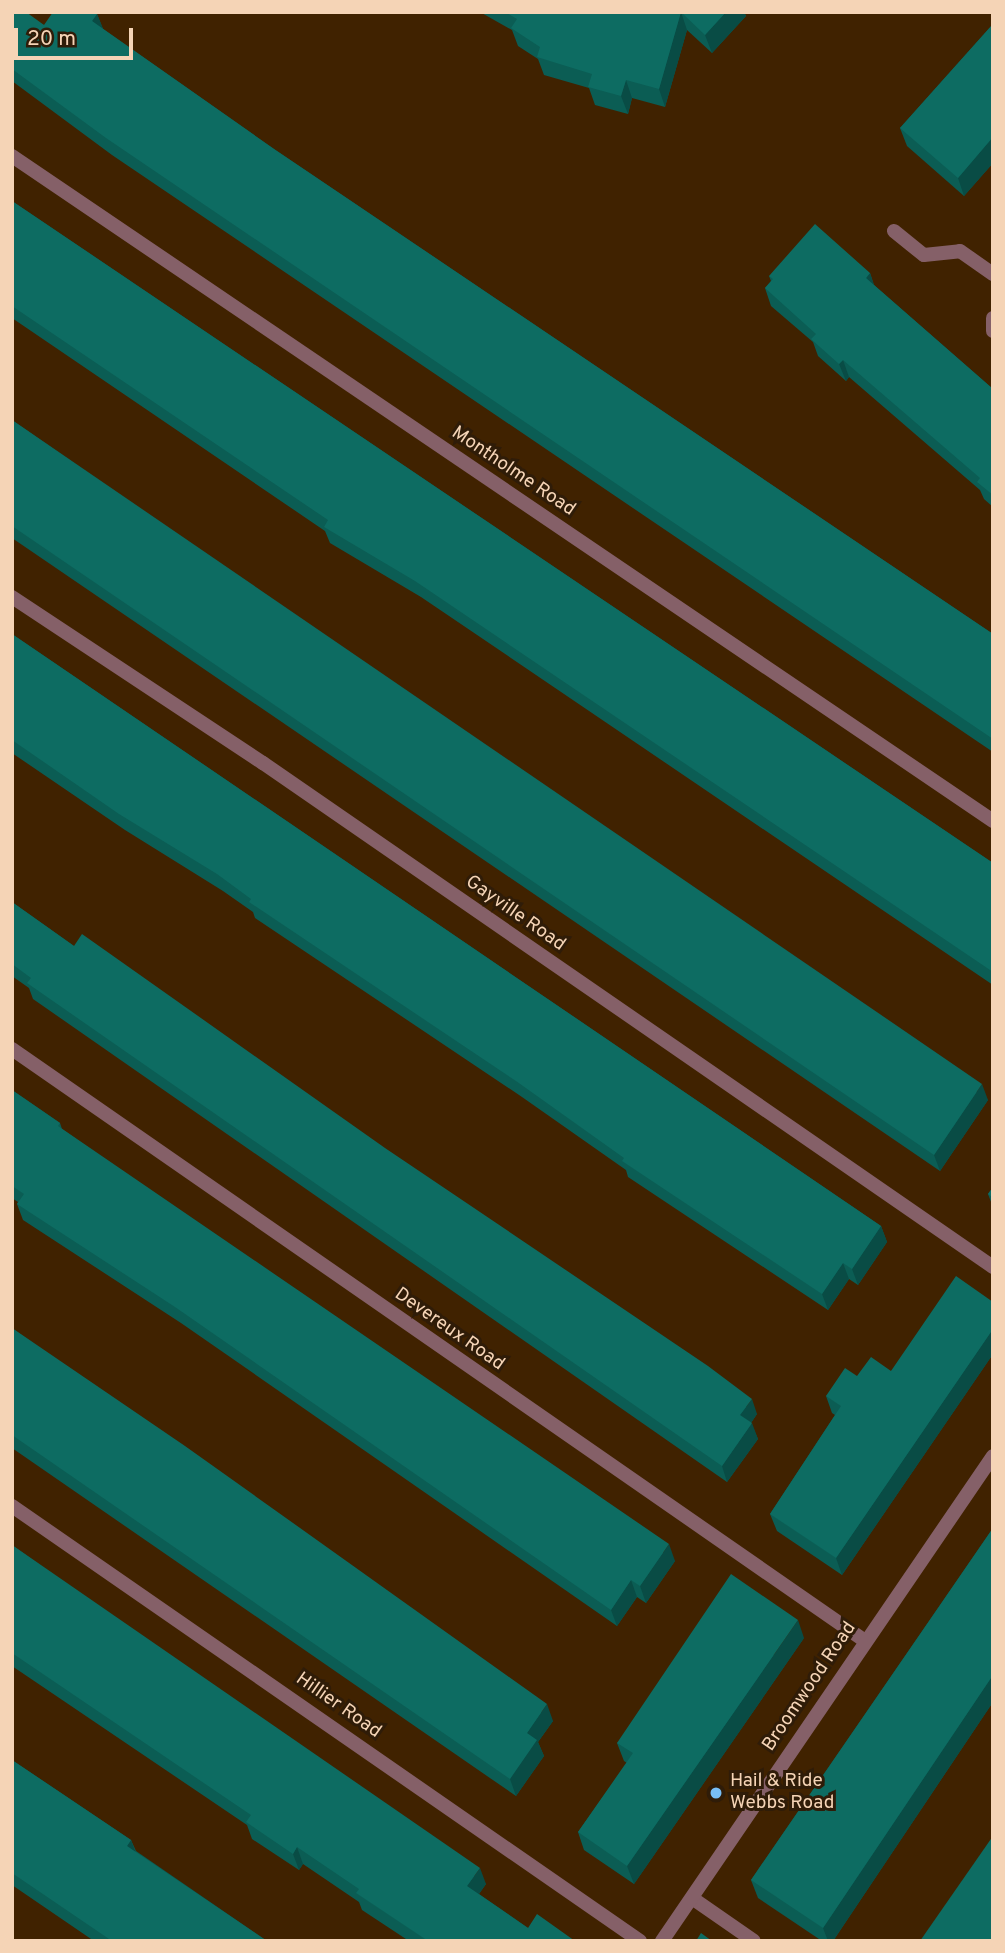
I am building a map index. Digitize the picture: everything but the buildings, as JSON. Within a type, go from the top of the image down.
[{"type":"street","name":"Montholme Road","points":[[12,156],[993,821]]},
{"type":"street","points":[[894,231],[924,255],[960,251],[993,274]]},
{"type":"street","points":[[993,318],[993,331]]},
{"type":"street","name":"Gayville Road","points":[[12,597],[263,763],[993,1267]]},
{"type":"street","name":"Devereux Road","points":[[12,1049],[865,1641]]},
{"type":"street","name":"Broomwood Road","points":[[662,1941],[993,1456]]},
{"type":"street","name":"Hillier Road","points":[[12,1506],[640,1941]]},
{"type":"street","points":[[692,1898],[754,1941]]},
{"type":"place","name":"Hail & Ride Webbs Road","points":[[716,1793]]}]
